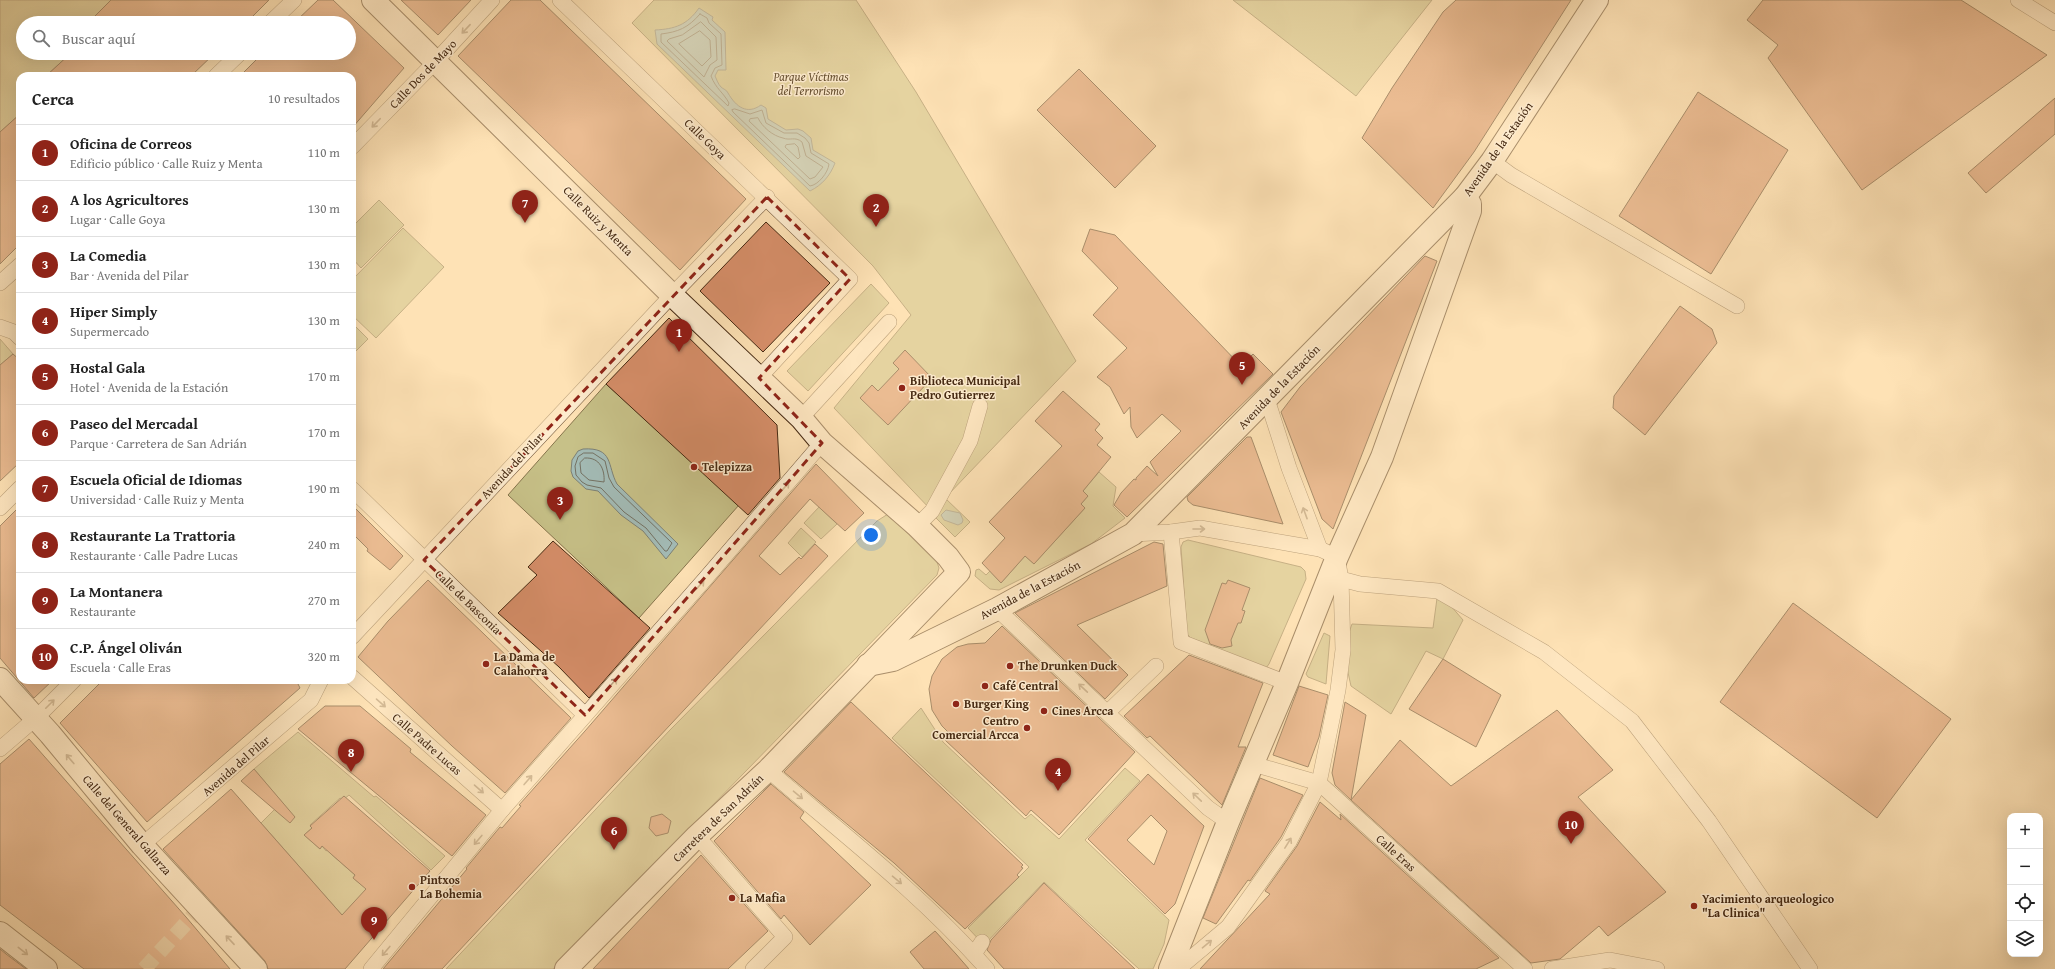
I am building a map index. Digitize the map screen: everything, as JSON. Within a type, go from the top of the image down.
[{"type":"street","points":[[277,16],[294,0]]},
{"type":"street","name":"Calle Ruiz y Menta","points":[[372,0],[436,61],[672,295],[801,418],[822,443],[917,526]]},
{"type":"street","name":"Calle Dos de Mayo","points":[[356,143],[436,61],[492,0]]},
{"type":"street","name":"Calle Goya","points":[[560,0],[767,197],[850,279],[759,378]]},
{"type":"street","name":"Avenida de la Estación","points":[[868,665],[893,660],[997,608],[1133,534],[1465,197],[1492,161],[1597,0]]},
{"type":"street","points":[[2018,0],[2055,22]]},
{"type":"street","points":[[220,72],[233,60]]},
{"type":"street","points":[[1492,161],[1511,175],[1737,306]]},
{"type":"street","name":"Avenida del Pilar","points":[[356,633],[672,295],[767,197]]},
{"type":"street","points":[[1170,969],[1228,822],[1287,683],[1329,553],[1382,457],[1470,211],[1470,204],[1465,197]]},
{"type":"street","points":[[0,283],[16,268]]},
{"type":"street","points":[[801,418],[889,322]]},
{"type":"street","points":[[0,327],[16,334]]},
{"type":"street","points":[[1178,969],[1228,927],[1289,842],[1319,783],[1338,690],[1341,663],[1341,580],[1289,468],[1267,399]]},
{"type":"street","points":[[917,526],[932,511],[970,441],[980,406]]},
{"type":"street","points":[[371,969],[502,810],[584,715],[706,579],[822,443]]},
{"type":"street","points":[[0,508],[16,492]]},
{"type":"street","name":"Calle de Basconia","points":[[356,493],[584,715]]},
{"type":"street","name":"Carretera de San Adrián","points":[[566,969],[697,836],[768,770],[868,665],[960,572],[948,557],[917,526]]},
{"type":"street","points":[[1133,534],[1171,532],[1200,528],[1329,553]]},
{"type":"street","points":[[1171,532],[1181,642],[1287,683]]},
{"type":"street","points":[[1341,580],[1360,584],[1438,590],[1544,652],[1632,721],[1709,821],[1810,969]]},
{"type":"street","points":[[997,608],[1208,808],[1228,822]]},
{"type":"street","points":[[1108,712],[1156,666]]},
{"type":"street","name":"Calle del General Gallarza","points":[[0,678],[36,718],[142,845],[256,969]]},
{"type":"street","name":"Calle Padre Lucas","points":[[356,681],[502,810]]},
{"type":"street","points":[[0,749],[36,718],[70,684]]},
{"type":"street","name":"Avenida del Pilar","points":[[142,845],[312,700],[319,684]]},
{"type":"street","name":"Calle Eras","points":[[1253,764],[1319,783],[1525,969]]},
{"type":"street","points":[[768,770],[978,948],[987,969]]},
{"type":"street","points":[[697,836],[785,937],[753,969]]},
{"type":"street","points":[[0,933],[46,969]]},
{"type":"street","points":[[1552,969],[1610,960],[1657,969]]},
{"type":"highlighted area","points":[[767,197],[850,279],[759,378],[822,443],[585,715],[424,560]]},
{"type":"green space","points":[[0,0],[111,0],[95,16],[16,16],[16,60],[63,60],[50,72],[16,72],[16,118],[0,132]]},
{"type":"green space","name":"Parque Víctimas del Terrorismo","points":[[654,0],[856,0],[916,92],[1076,361],[945,498],[970,522],[955,537],[834,408],[911,315],[873,266],[632,23]]},
{"type":"green space","points":[[1233,0],[1432,0],[1356,96]]},
{"type":"green space","points":[[379,200],[404,225],[361,268],[356,262],[356,223]]},
{"type":"green space","points":[[403,228],[444,267],[376,338],[356,319],[356,276]]},
{"type":"green space","points":[[871,284],[889,303],[808,391],[787,371]]},
{"type":"green space","points":[[356,327],[368,339],[356,351]]},
{"type":"green space","points":[[0,339],[13,354],[0,365]]},
{"type":"green space","points":[[606,384],[739,505],[639,618],[508,495]]},
{"type":"green space","points":[[1099,472],[1116,487],[1113,506],[1125,518],[1091,544],[999,590],[990,589],[975,576],[976,570],[979,569],[986,575],[990,571],[1001,583],[1025,556],[1034,564],[1085,508],[1081,504],[1088,496],[1083,491]]},
{"type":"green space","points":[[819,507],[837,524],[821,539],[804,523]]},
{"type":"green space","points":[[888,514],[937,562],[939,568],[937,575],[553,969],[446,969],[670,730],[877,521]]},
{"type":"green space","points":[[801,528],[816,542],[802,557],[788,543]]},
{"type":"green space","points":[[1188,540],[1301,567],[1305,571],[1306,579],[1266,668],[1191,638],[1187,634],[1181,547],[1183,542]]},
{"type":"green space","points":[[1438,591],[1463,620],[1443,659],[1426,651],[1391,714],[1351,686],[1343,650],[1352,624],[1433,628]]},
{"type":"green space","points":[[1324,633],[1330,636],[1326,684],[1308,677],[1306,674]]},
{"type":"green space","points":[[921,708],[943,742],[1025,819],[1031,814],[1059,839],[1125,768],[1140,781],[1085,840],[1169,920],[1164,944],[1153,969],[1139,969],[1044,882],[984,945],[968,928],[1029,867],[892,738]]},
{"type":"green space","points":[[298,732],[374,797],[376,796],[445,856],[431,870],[349,795],[343,800],[340,798],[310,825],[312,828],[304,835],[320,849],[322,846],[326,851],[329,849],[332,855],[355,875],[353,878],[394,911],[350,924],[261,823],[282,802],[254,769]]},
{"type":"water","points":[[699,8],[713,17],[712,20],[725,32],[726,70],[718,70],[715,76],[720,86],[727,91],[738,106],[751,109],[761,105],[766,108],[768,119],[786,130],[798,129],[803,131],[811,138],[813,150],[835,163],[825,180],[814,189],[810,191],[657,44],[655,30],[669,29],[680,25],[690,18]]},
{"type":"water","points":[[583,449],[593,449],[605,454],[617,484],[678,544],[666,559],[643,531],[621,515],[598,491],[586,489],[573,477],[571,471],[572,460],[578,451]]},
{"type":"water","points":[[946,510],[960,513],[963,520],[962,523],[958,525],[944,520],[941,515]]},
{"type":"building","points":[[111,0],[269,0],[253,16],[95,16]]},
{"type":"building","points":[[318,0],[333,0],[350,16],[301,16]]},
{"type":"building","points":[[401,0],[471,0],[438,35]]},
{"type":"building","points":[[511,0],[540,0],[746,199],[680,270],[458,56]]},
{"type":"building","points":[[1456,0],[1571,0],[1474,152],[1433,208],[1362,138],[1392,88],[1443,12]]},
{"type":"building","points":[[1763,0],[1961,0],[2047,55],[1862,190],[1768,58],[1778,45],[1747,20]]},
{"type":"building","points":[[356,22],[404,68],[356,123],[356,72],[244,72],[256,60],[356,60]]},
{"type":"building","points":[[63,60],[208,60],[195,72],[50,72]]},
{"type":"building","points":[[1079,69],[1156,146],[1115,188],[1037,110]]},
{"type":"building","points":[[1698,92],[1788,150],[1711,274],[1619,216]]},
{"type":"building","points":[[2055,98],[2055,134],[1986,193],[1968,173]]},
{"type":"building","points":[[16,118],[16,248],[0,264],[0,132]]},
{"type":"building","points":[[766,222],[830,283],[763,352],[700,291]]},
{"type":"building","points":[[1090,229],[1115,235],[1241,366],[1253,354],[1273,374],[1127,517],[1114,505],[1121,493],[1134,479],[1136,480],[1136,478],[1147,466],[1158,476],[1150,462],[1181,431],[1162,414],[1137,438],[1131,427],[1130,407],[1124,414],[1110,387],[1097,377],[1127,348],[1093,315],[1118,288],[1082,251]]},
{"type":"building","points":[[1425,256],[1437,261],[1333,529],[1322,519],[1281,412],[1300,387]]},
{"type":"building","points":[[1680,306],[1712,329],[1717,343],[1645,435],[1613,408],[1614,396]]},
{"type":"building","points":[[669,318],[777,425],[780,478],[748,515],[606,384]]},
{"type":"building","name":"Biblioteca Municipal Pedro Gutierrez","points":[[905,350],[932,378],[888,425],[860,398],[872,385],[878,391],[899,369],[893,363]]},
{"type":"building","points":[[13,354],[16,357],[16,466],[0,481],[0,365]]},
{"type":"building","points":[[1063,391],[1100,424],[1095,430],[1103,438],[1097,445],[1111,457],[1083,491],[1088,496],[1081,504],[1085,508],[1034,564],[1025,556],[1001,583],[982,563],[1005,538],[989,522],[1062,446],[1035,421]]},
{"type":"building","points":[[1247,437],[1251,437],[1283,524],[1193,505],[1188,501],[1187,497]]},
{"type":"building","points":[[816,464],[864,513],[845,531],[810,499],[759,556],[780,575],[799,557],[801,559],[815,544],[828,556],[442,969],[383,969],[467,869],[466,868],[500,827],[502,828],[521,806],[519,805]]},
{"type":"building","points":[[356,509],[403,556],[390,570],[367,551],[368,549],[356,537]]},
{"type":"building","points":[[16,510],[16,677],[0,658],[0,526]]},
{"type":"building","points":[[553,541],[650,628],[589,698],[559,667],[498,613],[537,575],[528,567]]},
{"type":"building","points":[[1154,542],[1163,544],[1167,586],[1077,625],[1128,675],[1105,699],[1015,613]]},
{"type":"building","points":[[428,580],[571,718],[505,793],[452,746],[358,657],[388,621]]},
{"type":"building","points":[[1228,580],[1250,588],[1242,610],[1245,611],[1241,623],[1238,623],[1231,640],[1232,646],[1222,648],[1210,644],[1205,630],[1222,583],[1226,584]]},
{"type":"building","points":[[1793,603],[1951,719],[1877,818],[1720,702]]},
{"type":"building","name":"Centro Comercial Arcca","points":[[1002,626],[1135,752],[1059,835],[1031,810],[1026,816],[945,740],[950,734],[942,726],[932,710],[929,689],[932,676],[942,659],[957,647],[968,644],[985,643]]},
{"type":"building","points":[[1189,655],[1263,683],[1238,747],[1246,747],[1222,805],[1150,736],[1147,738],[1124,716]]},
{"type":"building","points":[[1443,659],[1501,695],[1476,747],[1409,709]]},
{"type":"building","points":[[22,684],[49,684],[34,698]]},
{"type":"building","points":[[99,684],[298,684],[300,688],[147,822],[60,723]]},
{"type":"building","points":[[1299,686],[1328,695],[1319,737],[1308,767],[1273,755]]},
{"type":"building","points":[[851,702],[1023,865],[1021,867],[1023,868],[1017,875],[1019,877],[965,929],[894,863],[784,772]]},
{"type":"building","points":[[1345,702],[1366,715],[1351,800],[1335,785],[1332,773]]},
{"type":"building","points":[[325,706],[360,706],[411,749],[410,752],[486,815],[452,856],[298,729]]},
{"type":"building","points":[[1557,710],[1613,770],[1578,797],[1666,892],[1608,936],[1599,926],[1560,959],[1531,963],[1351,800],[1400,740],[1451,786]]},
{"type":"building","points":[[29,739],[230,969],[84,969],[0,905],[0,764]]},
{"type":"building","points":[[254,769],[295,817],[290,823],[241,781]]},
{"type":"building","points":[[1148,774],[1204,826],[1175,904],[1165,914],[1088,839]],"holes":[[[1151,815],[1167,831],[1154,865],[1127,840]]]},
{"type":"building","points":[[1260,778],[1303,795],[1281,837],[1250,881],[1248,880],[1216,924],[1203,918]]},
{"type":"building","points":[[771,784],[804,812],[800,818],[871,885],[810,945],[784,915],[781,919],[714,841]]},
{"type":"building","points":[[231,789],[342,915],[366,889],[353,878],[355,875],[322,846],[320,849],[304,835],[312,828],[310,826],[344,796],[430,871],[345,969],[268,969],[265,961],[163,849]]},
{"type":"building","points":[[1320,802],[1341,820],[1340,814],[1499,958],[1476,969],[1200,969],[1270,894],[1265,891],[1297,846]]},
{"type":"building","points":[[662,814],[671,821],[668,833],[656,836],[649,828],[651,817]]},
{"type":"building","points":[[701,855],[768,931],[728,969],[593,969]]},
{"type":"building","points":[[1044,883],[1135,969],[1004,969],[987,950],[991,940]]},
{"type":"building","points":[[935,931],[969,969],[924,969],[910,952]]},
{"type":"building","points":[[0,949],[6,954],[26,969],[0,969]]},
{"type":"tunnel","points":[[144,969],[200,908]]},
{"type":"place","name":"Escuela Oficial de Idiomas","points":[[525,223]]},
{"type":"place","name":"A los Agricultores","points":[[876,227]]},
{"type":"place","name":"Oficina de Correos","points":[[679,352]]},
{"type":"place","name":"Hostal Gala","points":[[1242,385]]},
{"type":"place","name":"Biblioteca Municipal Pedro Gutierrez","points":[[902,388]]},
{"type":"place","name":"Telepizza","points":[[694,467]]},
{"type":"place","name":"La Comedia","points":[[560,520]]},
{"type":"place","name":"La Dama de Calahorra","points":[[486,664]]},
{"type":"place","name":"The Drunken Duck","points":[[1010,666]]},
{"type":"place","name":"Café Central","points":[[985,686]]},
{"type":"place","name":"Burger King","points":[[956,704]]},
{"type":"place","name":"Cines Arcca","points":[[1044,711]]},
{"type":"place","name":"Centro Comercial Arcca","points":[[1027,728]]},
{"type":"place","name":"Restaurante La Trattoria","points":[[351,772]]},
{"type":"place","name":"Hiper Simply","points":[[1058,791]]},
{"type":"place","name":"C.P. Ángel Oliván","points":[[1571,844]]},
{"type":"place","name":"Paseo del Mercadal","points":[[614,850]]},
{"type":"place","name":"Pintxos La Bohemia","points":[[412,887]]},
{"type":"place","name":"La Mafia","points":[[732,898]]},
{"type":"place","name":"Yacimiento arqueologico \"La Clinica\"","points":[[1694,906]]},
{"type":"place","name":"La Montanera","points":[[374,940]]}]
